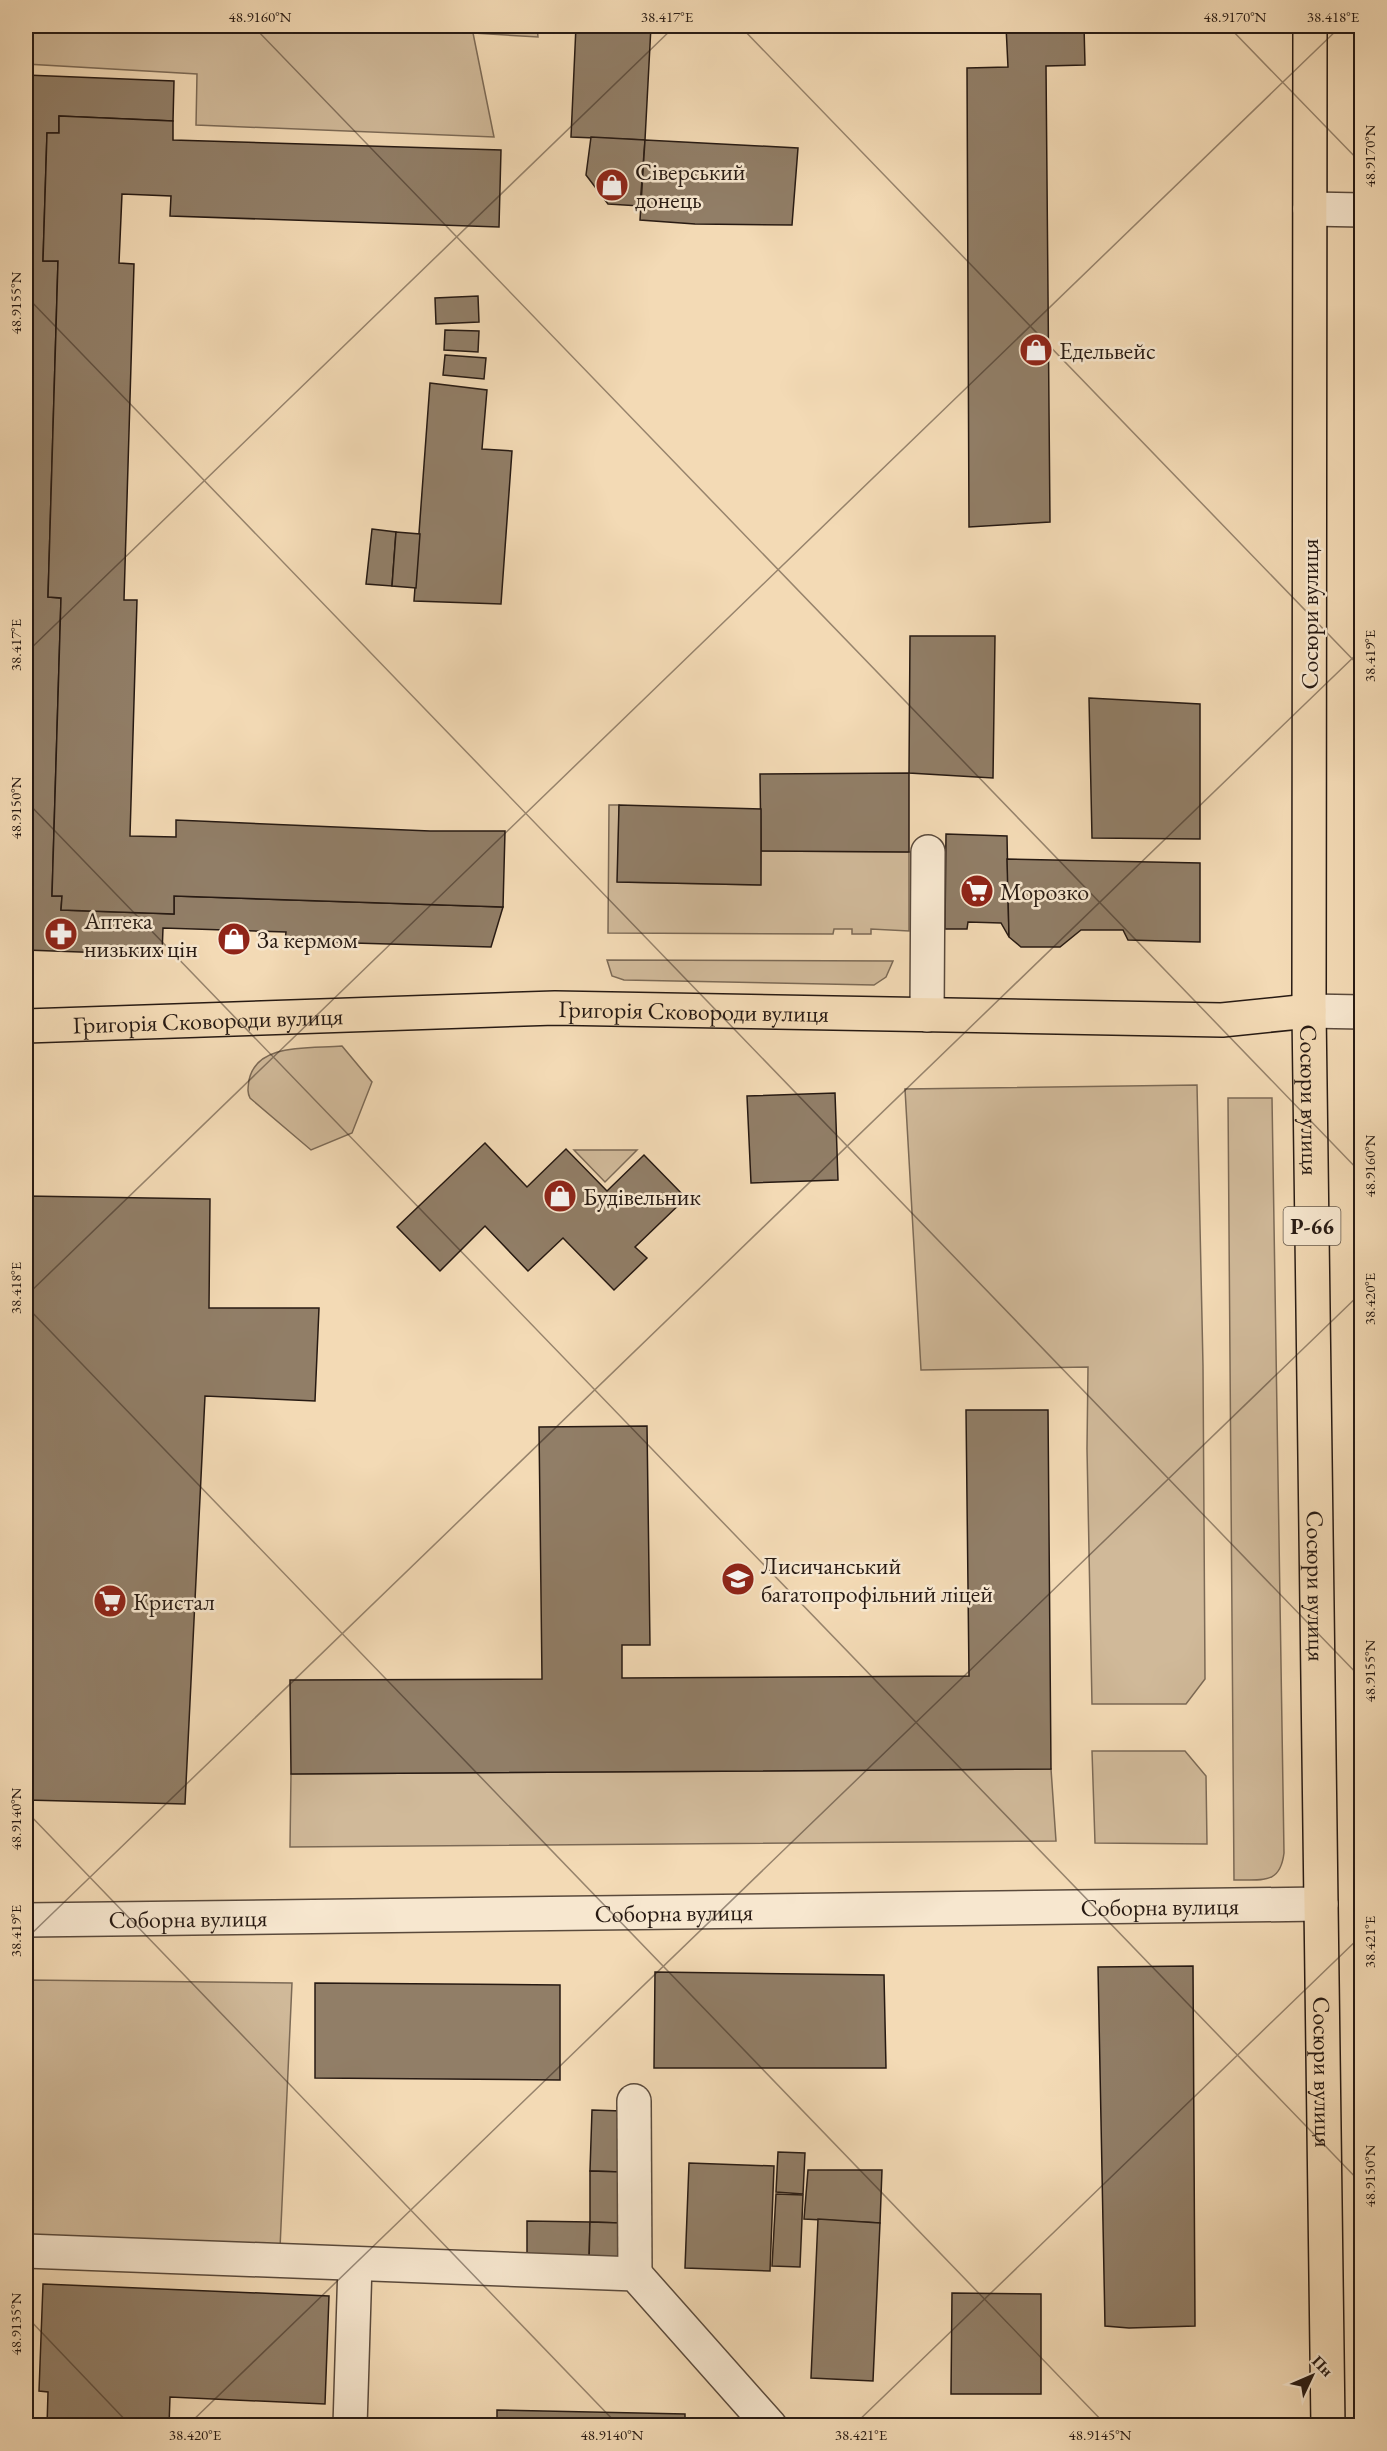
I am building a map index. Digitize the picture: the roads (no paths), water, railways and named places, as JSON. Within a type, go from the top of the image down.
[{"type":"main road","name":"Сосюри вулиця","points":[[1310,26],[1309,1011],[1328,2426]]},
{"type":"main road","name":"Григорія Сковороди вулиця","points":[[26,1026],[555,1008],[1222,1020],[1309,1011]]},
{"type":"street","points":[[1310,209],[1362,210]]},
{"type":"street","points":[[927,1015],[928,852]]},
{"type":"street","name":"Григорія Сковороди вулиця","points":[[1309,1011],[1362,1012]]},
{"type":"street","name":"Соборна вулиця","points":[[26,1920],[1321,1904]]},
{"type":"street","points":[[634,2101],[635,2274],[770,2426]]},
{"type":"street","points":[[26,2251],[635,2274]]},
{"type":"street","points":[[350,2426],[356,2264]]},
{"type":"place","name":"Сіверський донець","points":[[612,185]]},
{"type":"place","name":"Едельвейс","points":[[1036,350]]},
{"type":"place","name":"Морозко","points":[[977,891]]},
{"type":"place","name":"Аптека низьких цін","points":[[61,934]]},
{"type":"place","name":"За кермом","points":[[234,939]]},
{"type":"place","name":"Будівельник","points":[[560,1196]]},
{"type":"place","name":"Лисичанський багатопрофільний ліцей","points":[[738,1579]]},
{"type":"place","name":"Кристал","points":[[110,1601]]}]
